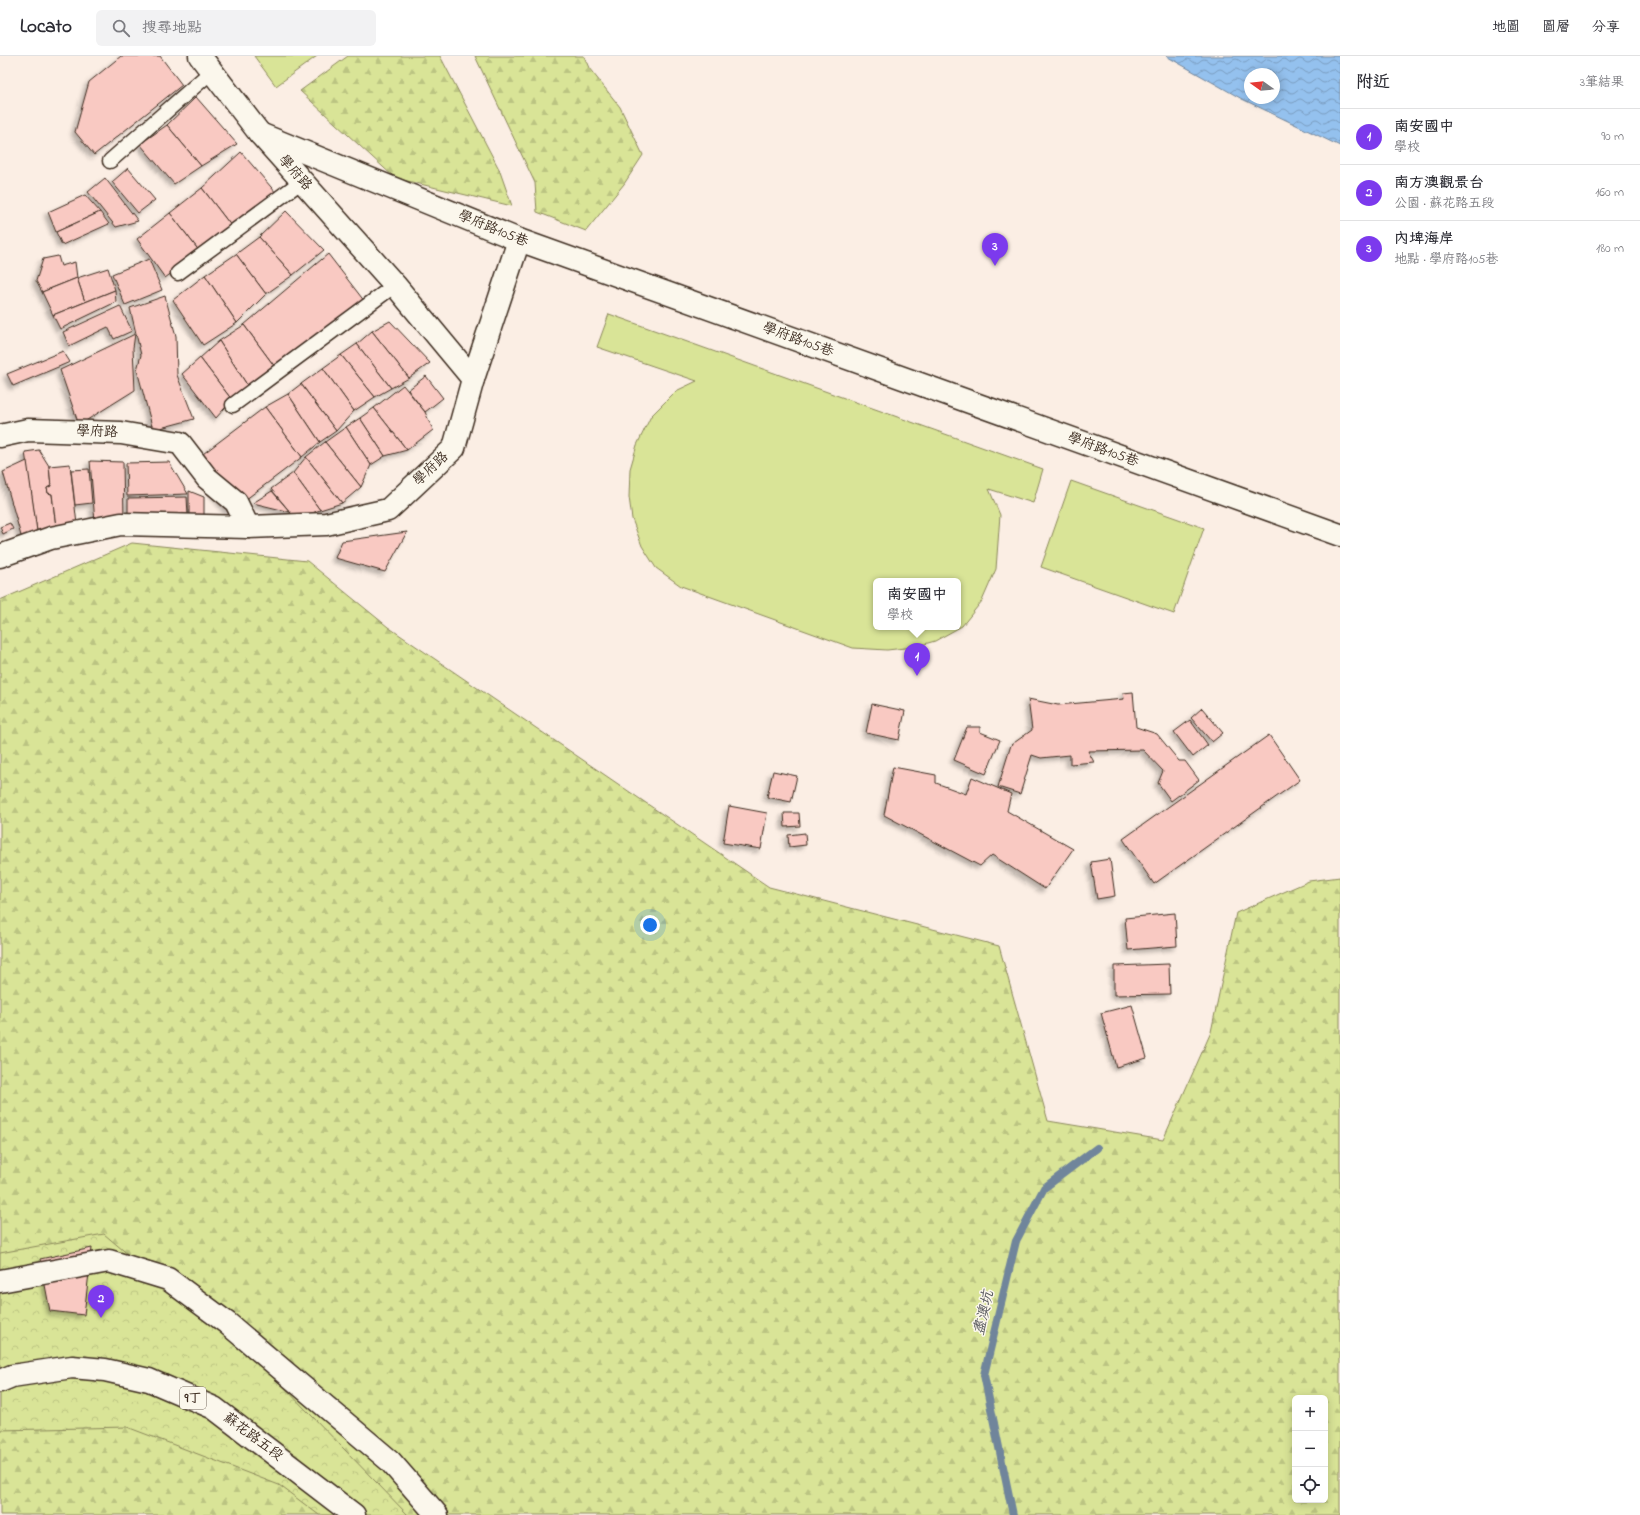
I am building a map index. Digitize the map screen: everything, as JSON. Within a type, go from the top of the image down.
[{"type":"street","name":"學府路","points":[[0,556],[51,538],[121,524],[248,527],[326,524],[388,510],[454,448],[473,379],[395,285],[260,134],[206,63]]},
{"type":"street","name":"學府路105巷","points":[[260,134],[519,240],[1340,535]]},
{"type":"street","points":[[473,379],[519,240]]},
{"type":"street","name":"學府路","points":[[0,436],[28,430],[121,433],[180,442],[207,478],[236,502],[248,527]]},
{"type":"street","points":[[0,1281],[110,1261],[168,1279],[227,1323],[390,1461],[437,1515]]},
{"type":"street","name":"蘇花路五段","points":[[0,1381],[12,1376],[72,1367],[105,1370],[149,1380],[214,1408],[354,1515]]},
{"type":"lane","points":[[110,161],[206,63]]},
{"type":"lane","points":[[178,273],[302,181]]},
{"type":"lane","points":[[233,405],[395,285]]},
{"type":"green space","points":[[254,56],[317,56],[276,86]]},
{"type":"green space","points":[[348,56],[440,56],[499,169],[512,206],[395,178],[300,91]]},
{"type":"green space","points":[[475,56],[584,56],[589,68],[620,107],[643,155],[624,184],[586,231],[537,212],[535,183]]},
{"type":"green space","points":[[609,314],[1043,469],[1033,503],[989,489],[1000,515],[996,569],[982,601],[962,626],[961,578],[873,578],[873,630],[955,630],[935,641],[914,647],[887,650],[853,648],[681,586],[656,568],[642,546],[632,519],[629,497],[630,469],[637,445],[651,416],[676,391],[697,381],[597,347]]},
{"type":"green space","points":[[1071,481],[1204,528],[1174,614],[1041,567]]},
{"type":"green space","points":[[132,543],[307,561],[388,627],[769,887],[999,946],[1048,1121],[1163,1140],[1211,1032],[1236,913],[1309,881],[1340,877],[1340,1515],[0,1515],[0,600]]},
{"type":"green space","points":[[104,1234],[279,1382],[408,1515],[319,1515],[279,1485],[127,1427],[0,1430],[0,1253]]},
{"type":"water","points":[[1166,56],[1340,56],[1340,146],[1252,104],[1280,104],[1280,68],[1244,68],[1244,100]]},
{"type":"building","points":[[121,56],[160,56],[182,85],[94,155],[75,132],[89,82]]},
{"type":"building","points":[[196,97],[237,144],[201,166],[167,125]]},
{"type":"building","points":[[167,125],[201,166],[174,184],[140,144]]},
{"type":"building","points":[[241,152],[277,194],[232,227],[202,188]]},
{"type":"building","points":[[128,168],[155,200],[138,213],[112,182]]},
{"type":"building","points":[[105,178],[138,221],[116,227],[88,192]]},
{"type":"building","points":[[202,188],[232,227],[200,252],[170,213]]},
{"type":"building","points":[[85,195],[100,212],[56,232],[48,212]]},
{"type":"building","points":[[286,211],[324,250],[293,275],[259,237]]},
{"type":"building","points":[[100,212],[109,224],[62,245],[56,232]]},
{"type":"building","points":[[170,213],[200,252],[165,278],[137,239]]},
{"type":"building","points":[[259,237],[293,275],[266,294],[236,254]]},
{"type":"building","points":[[236,254],[266,294],[237,323],[205,275]]},
{"type":"building","points":[[328,254],[365,302],[275,367],[244,325]]},
{"type":"building","points":[[58,256],[61,266],[75,262],[77,278],[42,292],[36,281],[43,259]]},
{"type":"building","points":[[149,259],[162,290],[125,305],[112,274]]},
{"type":"building","points":[[108,268],[115,290],[85,302],[77,278]]},
{"type":"building","points":[[205,275],[237,323],[203,345],[173,300]]},
{"type":"building","points":[[77,278],[85,302],[53,315],[42,292]]},
{"type":"building","points":[[115,290],[116,302],[60,329],[53,315]]},
{"type":"building","points":[[165,296],[176,336],[177,375],[194,419],[153,430],[137,370],[141,355],[130,308]]},
{"type":"building","points":[[120,306],[132,331],[114,339],[108,327],[69,346],[63,332]]},
{"type":"building","points":[[390,321],[430,363],[409,378],[372,331]]},
{"type":"building","points":[[244,325],[275,367],[249,388],[219,341]]},
{"type":"building","points":[[372,331],[409,378],[391,388],[357,344]]},
{"type":"building","points":[[135,334],[133,348],[135,390],[79,425],[60,370]]},
{"type":"building","points":[[219,341],[249,388],[232,400],[200,358]]},
{"type":"building","points":[[357,344],[391,388],[375,397],[341,355]]},
{"type":"building","points":[[63,351],[70,362],[13,386],[7,374]]},
{"type":"building","points":[[341,355],[375,397],[354,411],[323,368]]},
{"type":"building","points":[[200,358],[232,400],[216,418],[182,374]]},
{"type":"building","points":[[323,368],[354,411],[336,431],[301,384]]},
{"type":"building","points":[[426,376],[443,398],[425,412],[408,390]]},
{"type":"building","points":[[301,384],[336,431],[320,442],[288,394]]},
{"type":"building","points":[[403,385],[425,412],[433,430],[407,450],[374,408]]},
{"type":"building","points":[[288,394],[320,442],[302,457],[265,407]]},
{"type":"building","points":[[265,407],[302,457],[229,512],[191,463]]},
{"type":"building","points":[[374,408],[407,450],[385,456],[360,418]]},
{"type":"building","points":[[360,418],[385,456],[371,465],[346,427]]},
{"type":"building","points":[[346,427],[371,465],[361,487],[325,442]]},
{"type":"building","points":[[325,442],[361,487],[342,503],[306,457]]},
{"type":"building","points":[[39,450],[49,466],[51,486],[47,488],[48,493],[52,494],[57,535],[38,538],[25,452]]},
{"type":"building","points":[[306,457],[342,503],[320,510],[293,473]]},
{"type":"building","points":[[27,461],[38,538],[23,543],[3,472]]},
{"type":"building","points":[[90,461],[123,462],[124,519],[95,522]]},
{"type":"building","points":[[169,462],[188,494],[127,496],[126,463]]},
{"type":"building","points":[[70,464],[78,533],[57,535],[52,494],[48,493],[47,488],[51,486],[49,466]]},
{"type":"building","points":[[89,469],[92,503],[75,505],[71,470]]},
{"type":"building","points":[[293,473],[320,510],[296,519],[271,489]]},
{"type":"building","points":[[189,491],[204,497],[204,517],[189,517]]},
{"type":"building","points":[[272,491],[290,512],[253,503]]},
{"type":"building","points":[[187,497],[188,516],[128,518],[128,498]]},
{"type":"building","points":[[10,523],[13,529],[3,534],[0,527]]},
{"type":"building","points":[[407,532],[385,572],[335,558],[342,541]]},
{"type":"building","points":[[1133,692],[1136,727],[1157,734],[1179,761],[1185,761],[1199,780],[1171,801],[1158,783],[1163,771],[1143,750],[1088,751],[1094,762],[1070,764],[1070,755],[1041,758],[1032,755],[1020,794],[998,787],[1011,745],[1032,730],[1028,699],[1058,705],[1124,699],[1123,693]]},
{"type":"building","points":[[872,704],[905,711],[899,740],[866,733]]},
{"type":"building","points":[[1202,708],[1223,733],[1212,742],[1191,718]]},
{"type":"building","points":[[1190,720],[1208,745],[1193,757],[1174,732]]},
{"type":"building","points":[[967,727],[980,727],[980,732],[1000,740],[986,774],[954,760]]},
{"type":"building","points":[[1269,735],[1300,780],[1154,884],[1123,839]]},
{"type":"building","points":[[893,767],[936,775],[936,783],[966,794],[972,777],[1011,794],[1007,811],[1073,849],[1045,889],[992,855],[980,866],[884,815]]},
{"type":"building","points":[[773,771],[797,776],[791,802],[767,797]]},
{"type":"building","points":[[729,806],[767,813],[761,849],[723,843]]},
{"type":"building","points":[[784,813],[799,813],[800,826],[785,827]]},
{"type":"building","points":[[805,833],[806,845],[789,847],[788,835]]},
{"type":"building","points":[[1110,859],[1115,896],[1097,899],[1091,862]]},
{"type":"building","points":[[1175,913],[1177,946],[1128,950],[1125,918]]},
{"type":"building","points":[[1169,964],[1170,994],[1114,995],[1114,966]]},
{"type":"building","points":[[1132,1005],[1147,1058],[1116,1067],[1101,1013]]},
{"type":"building","points":[[92,1248],[84,1315],[50,1311],[40,1259]]},
{"type":"waterway","name":"盡澳坑","points":[[1013,1515],[984,1375],[1016,1241],[1044,1188],[1097,1148]]},
{"type":"place","name":"內埤海岸","points":[[995,266]]},
{"type":"place","name":"南安國中","points":[[917,676]]},
{"type":"place","name":"南方澳觀景台","points":[[101,1318]]}]
